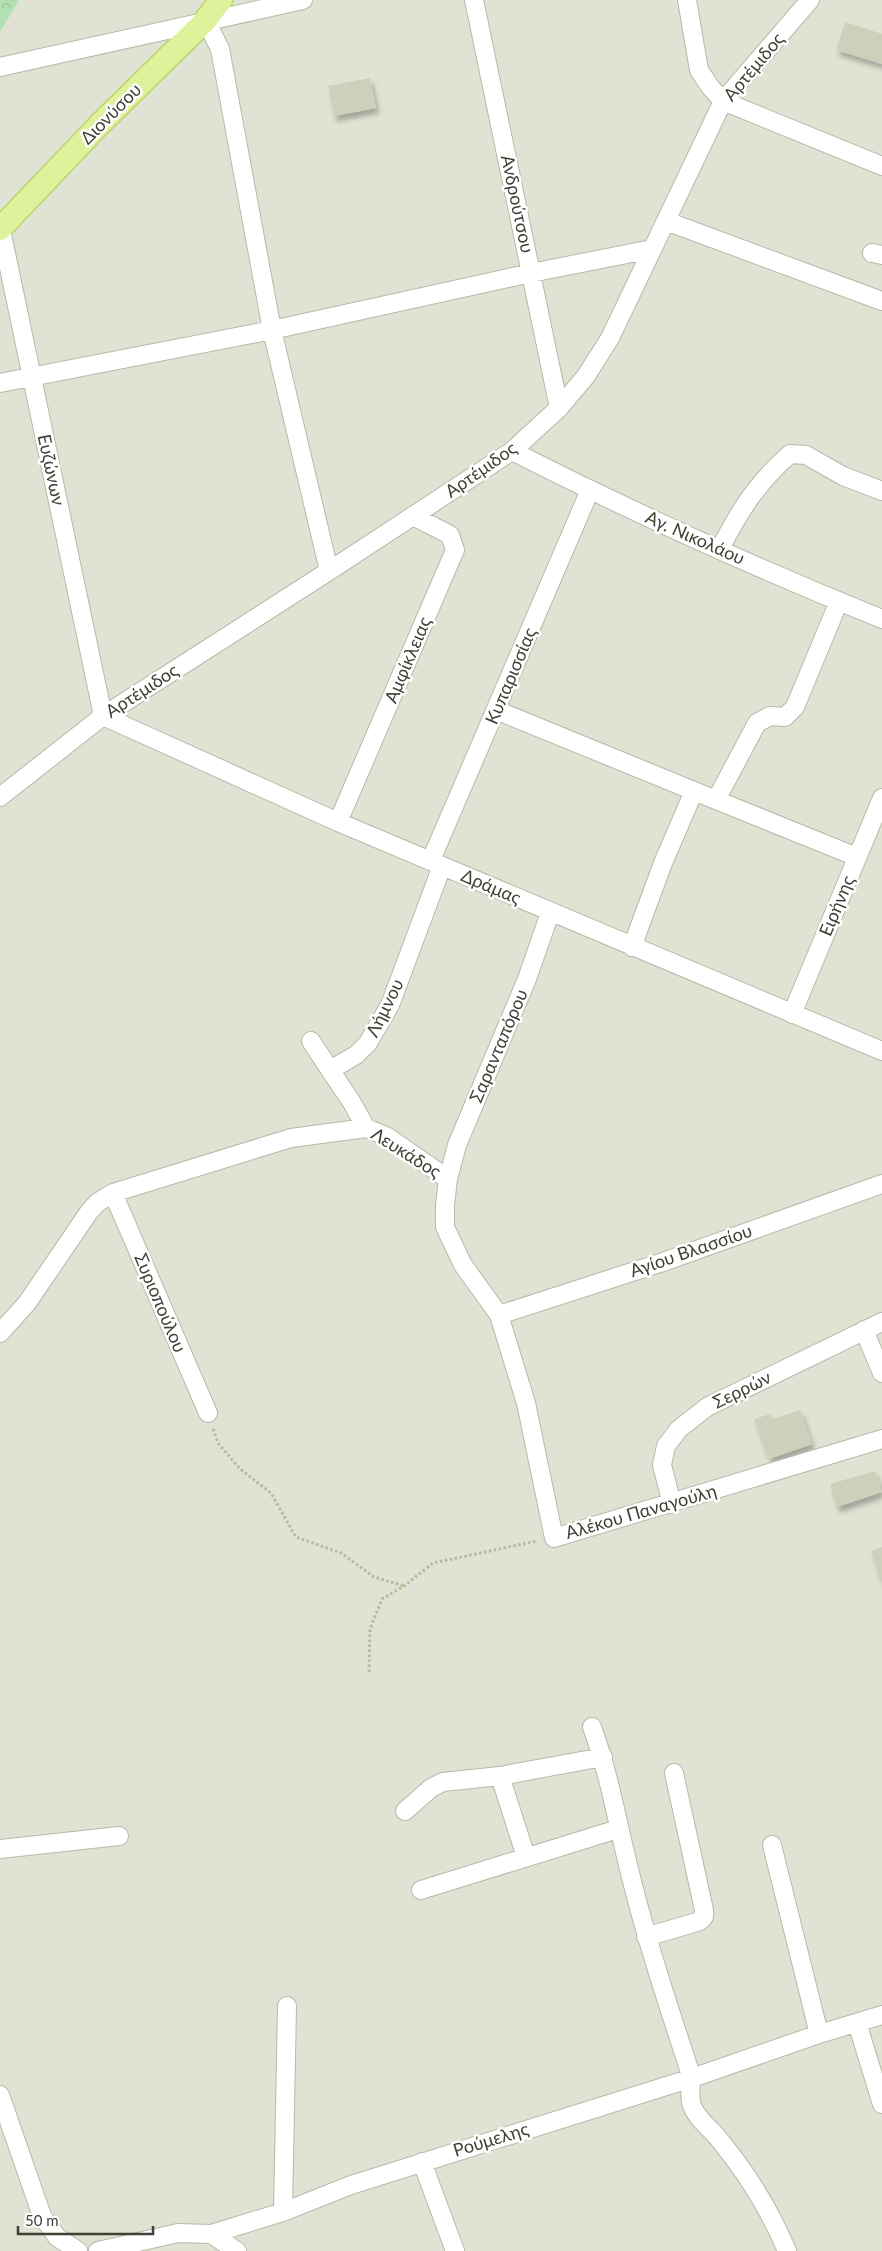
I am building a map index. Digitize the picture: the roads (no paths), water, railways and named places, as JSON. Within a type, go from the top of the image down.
[{"type":"main road","name":"Διονύσου","points":[[0,227],[99,125],[204,22],[221,0]]},
{"type":"street","points":[[0,67],[302,0]]},
{"type":"street","name":"Ανδρούτσου","points":[[474,0],[560,408]]},
{"type":"street","points":[[687,0],[700,70],[711,88],[723,101],[882,166]]},
{"type":"street","name":"Αρτέμιδος","points":[[0,797],[103,716],[512,451],[560,408],[586,376],[610,338],[723,101],[810,0]]},
{"type":"street","points":[[204,22],[220,50],[272,330],[329,571]]},
{"type":"street","points":[[666,221],[882,301]]},
{"type":"street","name":"Ευζώνων","points":[[0,227],[103,716]]},
{"type":"street","points":[[0,383],[272,330],[531,273],[652,249]]},
{"type":"street","name":"Αγ. Νικολάου","points":[[512,451],[590,490],[720,550],[882,618]]},
{"type":"street","points":[[720,550],[740,510],[764,480],[790,454],[806,455],[843,476],[882,491]]},
{"type":"street","name":"Κυπαρισσίας","points":[[437,863],[496,710],[590,490]]},
{"type":"street","name":"Αμφίκλειας","points":[[338,822],[454,550],[450,535],[413,516]]},
{"type":"street","points":[[716,800],[757,723],[770,716],[785,717],[794,707],[839,601]]},
{"type":"street","points":[[496,710],[858,857]]},
{"type":"street","name":"Δράμας","points":[[103,716],[338,822],[550,913],[882,1051]]},
{"type":"street","points":[[632,947],[663,863],[694,791]]},
{"type":"street","name":"Ειρήνης","points":[[792,1014],[882,798]]},
{"type":"street","name":"Λήμνου","points":[[330,1070],[356,1056],[368,1043],[390,1005],[437,863]]},
{"type":"street","name":"Σαρανταπόρου","points":[[448,1179],[457,1144],[527,979],[550,913]]},
{"type":"street","points":[[311,1041],[352,1101],[366,1128]]},
{"type":"street","name":"Λευκάδος","points":[[0,1333],[26,1303],[97,1202],[113,1193],[291,1138],[366,1128],[386,1136],[448,1179],[445,1228],[462,1265],[499,1315],[526,1403],[554,1538]]},
{"type":"street","name":"Αγίου Βλασσίου","points":[[499,1315],[663,1262],[882,1184]]},
{"type":"street","name":"Συριοπούλου","points":[[113,1193],[208,1413]]},
{"type":"street","name":"Σερρών","points":[[672,1504],[662,1465],[666,1446],[680,1429],[706,1407],[882,1322]]},
{"type":"street","points":[[864,1330],[882,1373]]},
{"type":"street","name":"Αλέκου Παναγούλη","points":[[554,1538],[672,1504],[882,1439]]},
{"type":"street","points":[[592,1727],[603,1757],[618,1829],[646,1937],[692,2078],[691,2105],[718,2138],[756,2192],[774,2220],[787,2251]]},
{"type":"street","points":[[405,1811],[431,1788],[443,1782],[500,1776],[603,1757]]},
{"type":"street","points":[[646,1937],[700,1921],[704,1917],[674,1773]]},
{"type":"street","points":[[500,1776],[526,1857]]},
{"type":"street","points":[[421,1890],[618,1829]]},
{"type":"street","points":[[0,1849],[119,1836]]},
{"type":"street","points":[[772,1845],[819,2034]]},
{"type":"street","points":[[283,2212],[288,2006]]},
{"type":"street","name":"Ρούμελης","points":[[98,2251],[178,2233],[211,2234],[283,2212],[351,2185],[692,2078],[819,2034],[882,2015]]},
{"type":"street","points":[[857,2023],[882,2104]]},
{"type":"street","points":[[0,2095],[42,2216],[57,2237],[78,2251]]},
{"type":"street","points":[[422,2162],[455,2251]]},
{"type":"street","points":[[211,2234],[236,2251]]}]
